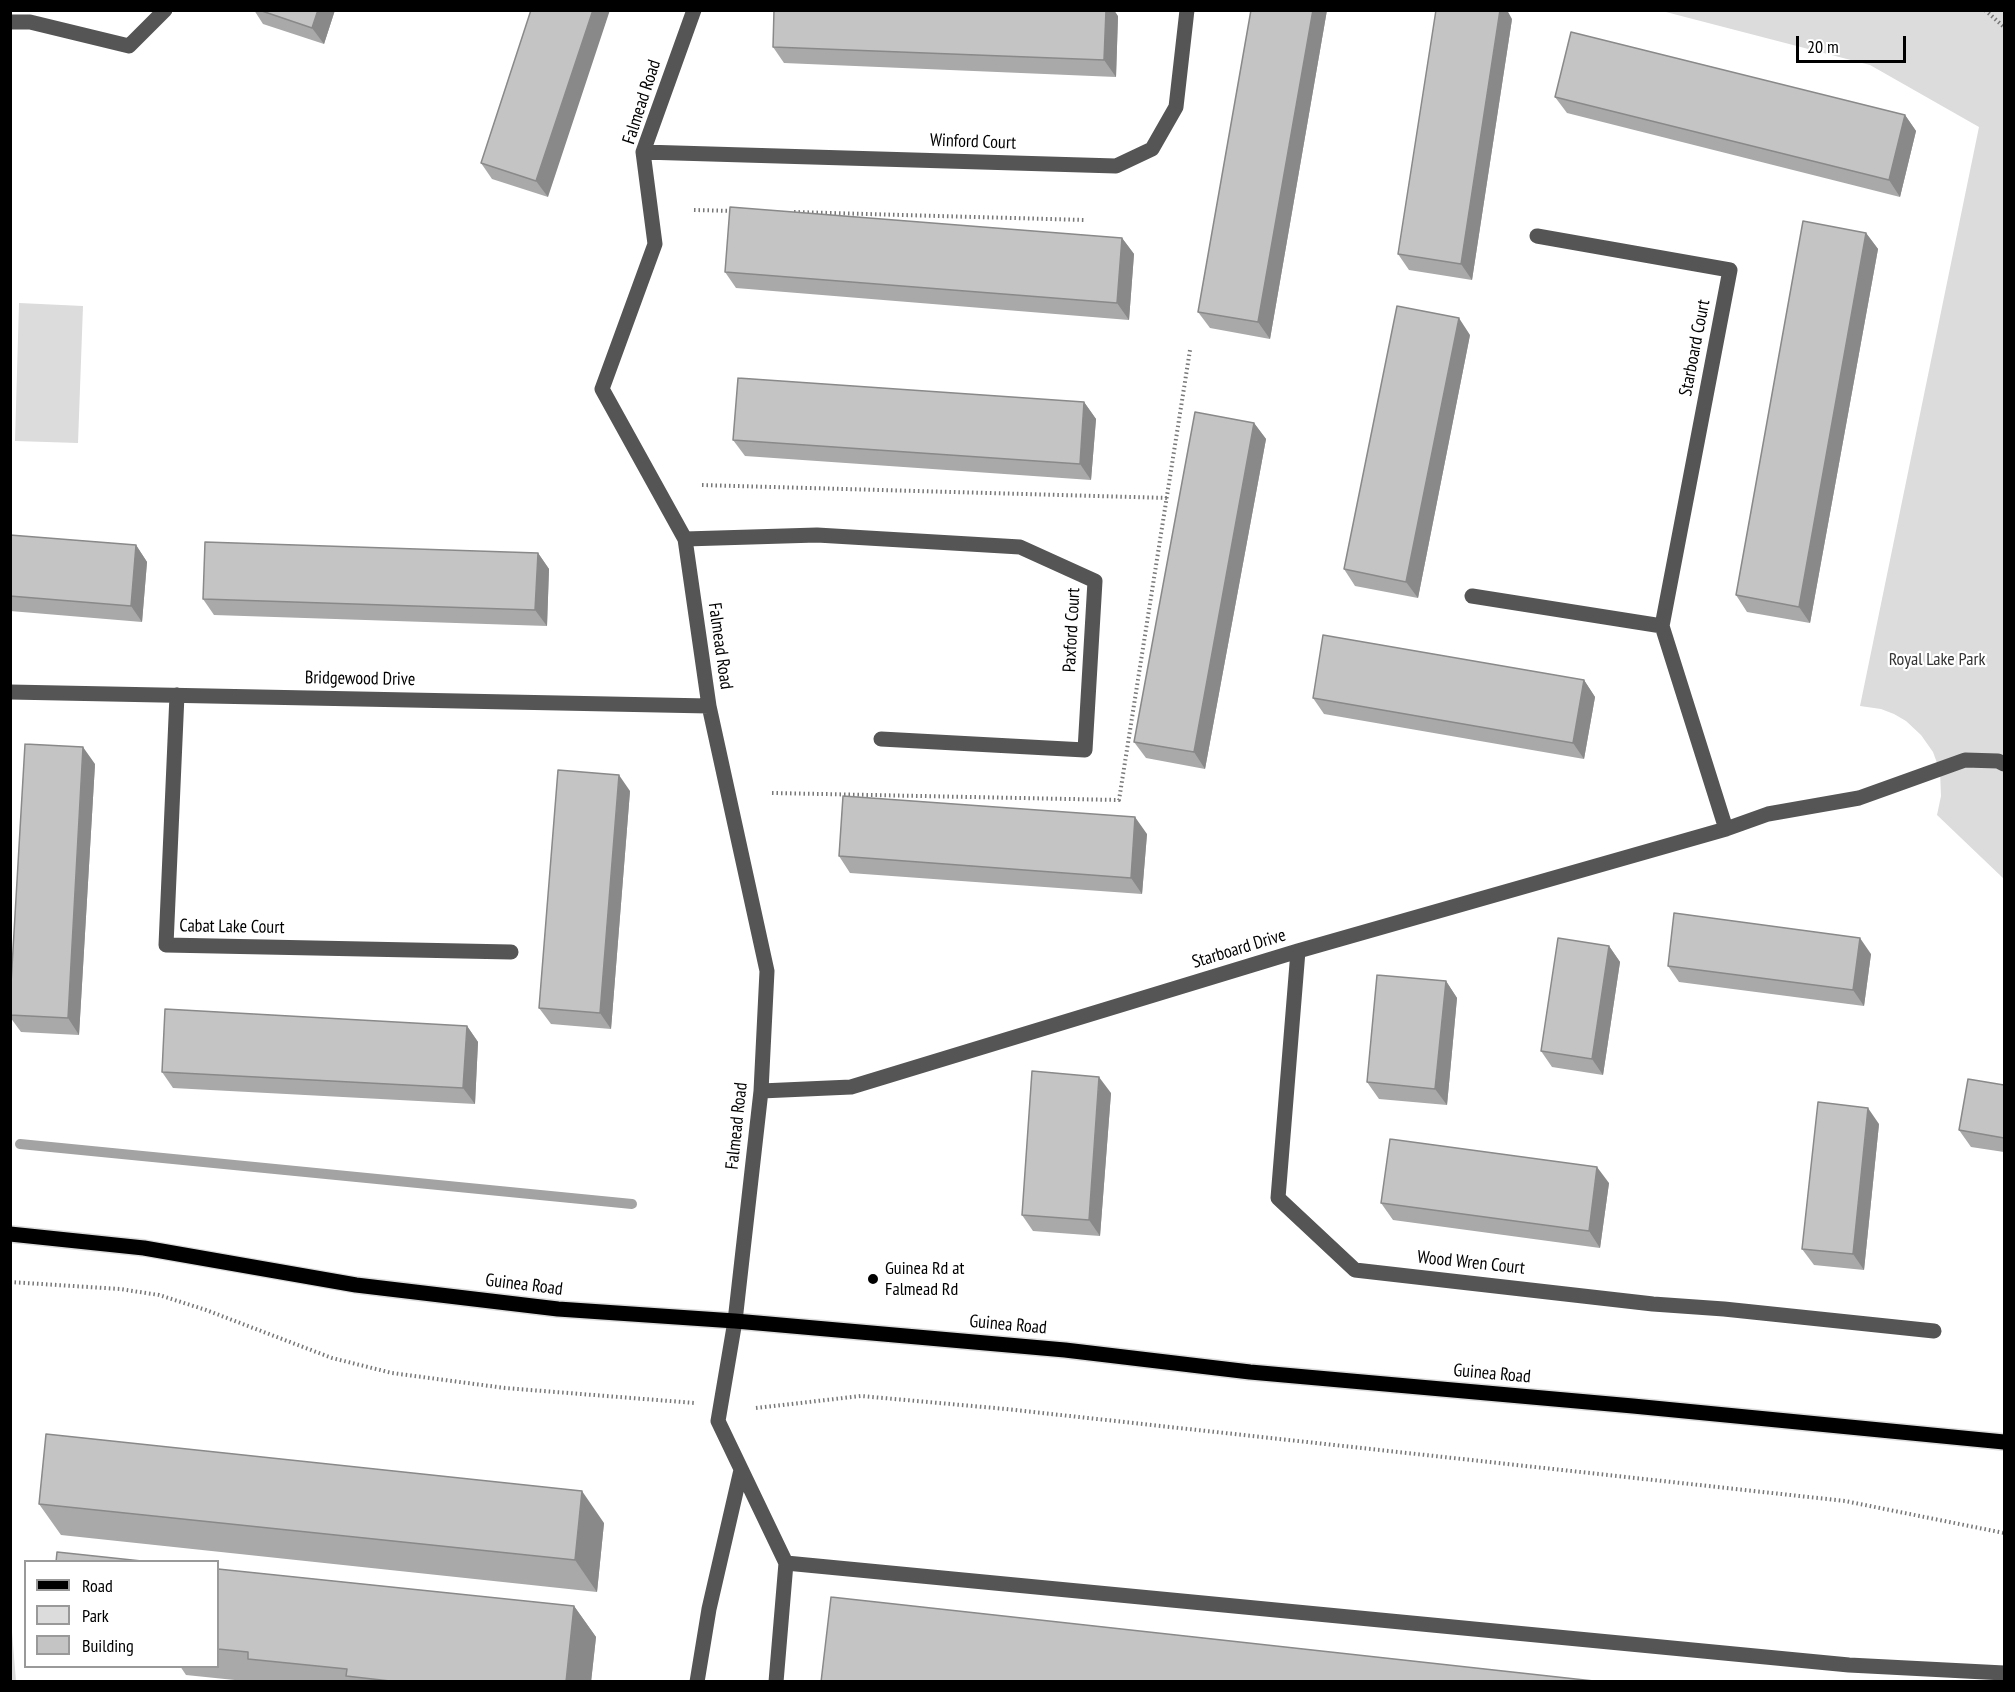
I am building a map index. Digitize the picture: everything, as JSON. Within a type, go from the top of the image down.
[{"type":"main road","name":"Guinea Road","points":[[10,1234],[144,1248],[356,1285],[558,1309],[735,1321],[1065,1350],[1250,1372],[2004,1442]]},
{"type":"street","points":[[10,22],[30,22],[129,46],[165,10]]},
{"type":"street","name":"Falmead Road","points":[[694,10],[643,152],[655,244],[602,388],[685,539],[709,706],[767,971],[761,1091],[735,1321],[718,1421],[741,1470]]},
{"type":"street","name":"Winford Court","points":[[643,152],[1116,166],[1152,149],[1176,107],[1187,10]]},
{"type":"street","name":"Starboard Court","points":[[1537,236],[1730,270],[1662,626],[1726,829]]},
{"type":"street","name":"Paxford Court","points":[[685,539],[817,535],[1020,547],[1095,581],[1085,750],[881,739]]},
{"type":"street","points":[[1472,596],[1662,626]]},
{"type":"street","name":"Bridgewood Drive","points":[[10,692],[709,706]]},
{"type":"street","name":"Cabat Lake Court","points":[[177,695],[166,945],[511,952]]},
{"type":"street","name":"Starboard Drive","points":[[761,1091],[851,1087],[1298,951],[1726,829],[1768,814],[1859,798],[1965,760],[1998,761],[2004,764]]},
{"type":"street","name":"Wood Wren Court","points":[[1298,951],[1278,1198],[1355,1270],[1653,1304],[1724,1309],[1934,1331]]},
{"type":"street","points":[[741,1470],[786,1563],[776,1682]]},
{"type":"street","points":[[697,1682],[709,1609],[741,1470]]},
{"type":"street","points":[[786,1563],[1838,1664],[2004,1673]]},
{"type":"path","points":[[1985,10],[2004,27]]},
{"type":"path","points":[[694,210],[741,211]]},
{"type":"path","points":[[788,212],[1084,220]]},
{"type":"path","points":[[772,793],[1119,800],[1190,350]]},
{"type":"path","points":[[702,485],[1167,498]]},
{"type":"path","points":[[10,1282],[120,1289],[159,1295],[206,1310],[332,1358],[392,1373],[505,1388],[695,1403]]},
{"type":"path","points":[[756,1408],[861,1396],[1006,1409],[1845,1500],[2004,1533]]},
{"type":"green space","name":"Royal Lake Park","points":[[1662,11],[2004,11],[2004,879],[1937,815],[1941,796],[1940,771],[1933,752],[1921,735],[1906,721],[1894,714],[1881,709],[1860,706],[1979,127],[1870,65]]},
{"type":"green space","points":[[19,303],[83,306],[78,443],[15,441]]},
{"type":"green space","points":[[11,1613],[12,1632],[16,1681],[11,1681]]},
{"type":"building","points":[[259,10],[318,10],[312,28]]},
{"type":"building","points":[[531,10],[593,10],[536,181],[481,163]]},
{"type":"building","points":[[774,10],[1106,10],[1104,60],[773,47]]},
{"type":"building","points":[[1251,10],[1313,10],[1258,322],[1198,312]]},
{"type":"building","points":[[1436,10],[1500,10],[1461,264],[1398,254]]},
{"type":"building","points":[[1571,32],[1905,115],[1889,180],[1555,97]]},
{"type":"building","points":[[730,207],[1122,238],[1117,303],[725,272]]},
{"type":"building","points":[[1803,221],[1866,233],[1799,607],[1736,595]]},
{"type":"building","points":[[1397,306],[1459,318],[1406,582],[1344,569]]},
{"type":"building","points":[[738,378],[1084,402],[1080,464],[733,440]]},
{"type":"building","points":[[1195,412],[1254,423],[1194,752],[1134,742]]},
{"type":"building","points":[[10,535],[136,545],[131,606],[10,596]]},
{"type":"building","points":[[205,542],[538,553],[535,610],[203,599]]},
{"type":"building","points":[[1323,635],[1584,680],[1573,743],[1313,698]]},
{"type":"building","points":[[25,744],[83,747],[68,1018],[10,1015]]},
{"type":"building","points":[[558,770],[619,775],[600,1013],[539,1008]]},
{"type":"building","points":[[843,796],[1135,817],[1131,878],[839,856]]},
{"type":"building","points":[[1674,913],[1860,938],[1853,990],[1668,966]]},
{"type":"building","points":[[1558,938],[1609,946],[1592,1059],[1541,1051]]},
{"type":"building","points":[[1377,975],[1446,981],[1435,1089],[1367,1082]]},
{"type":"building","points":[[165,1009],[467,1026],[463,1088],[162,1072]]},
{"type":"building","points":[[1032,1071],[1099,1077],[1089,1220],[1022,1215]]},
{"type":"building","points":[[1968,1079],[2004,1085],[2004,1138],[1959,1130]]},
{"type":"building","points":[[1818,1102],[1868,1108],[1853,1254],[1802,1249]]},
{"type":"building","points":[[1390,1139],[1597,1167],[1589,1231],[1381,1203]]},
{"type":"building","points":[[46,1434],[582,1491],[575,1560],[39,1504]]},
{"type":"building","points":[[57,1552],[132,1560],[56,1560]]},
{"type":"building","points":[[219,1569],[574,1606],[566,1682],[399,1682],[346,1676],[347,1669],[248,1659],[248,1652],[219,1649]]},
{"type":"building","points":[[831,1597],[1603,1682],[821,1682]]},
{"type":"waterway","points":[[20,1144],[632,1204]]},
{"type":"place","name":"Guinea Rd at Falmead Rd","points":[[873,1279]]}]
